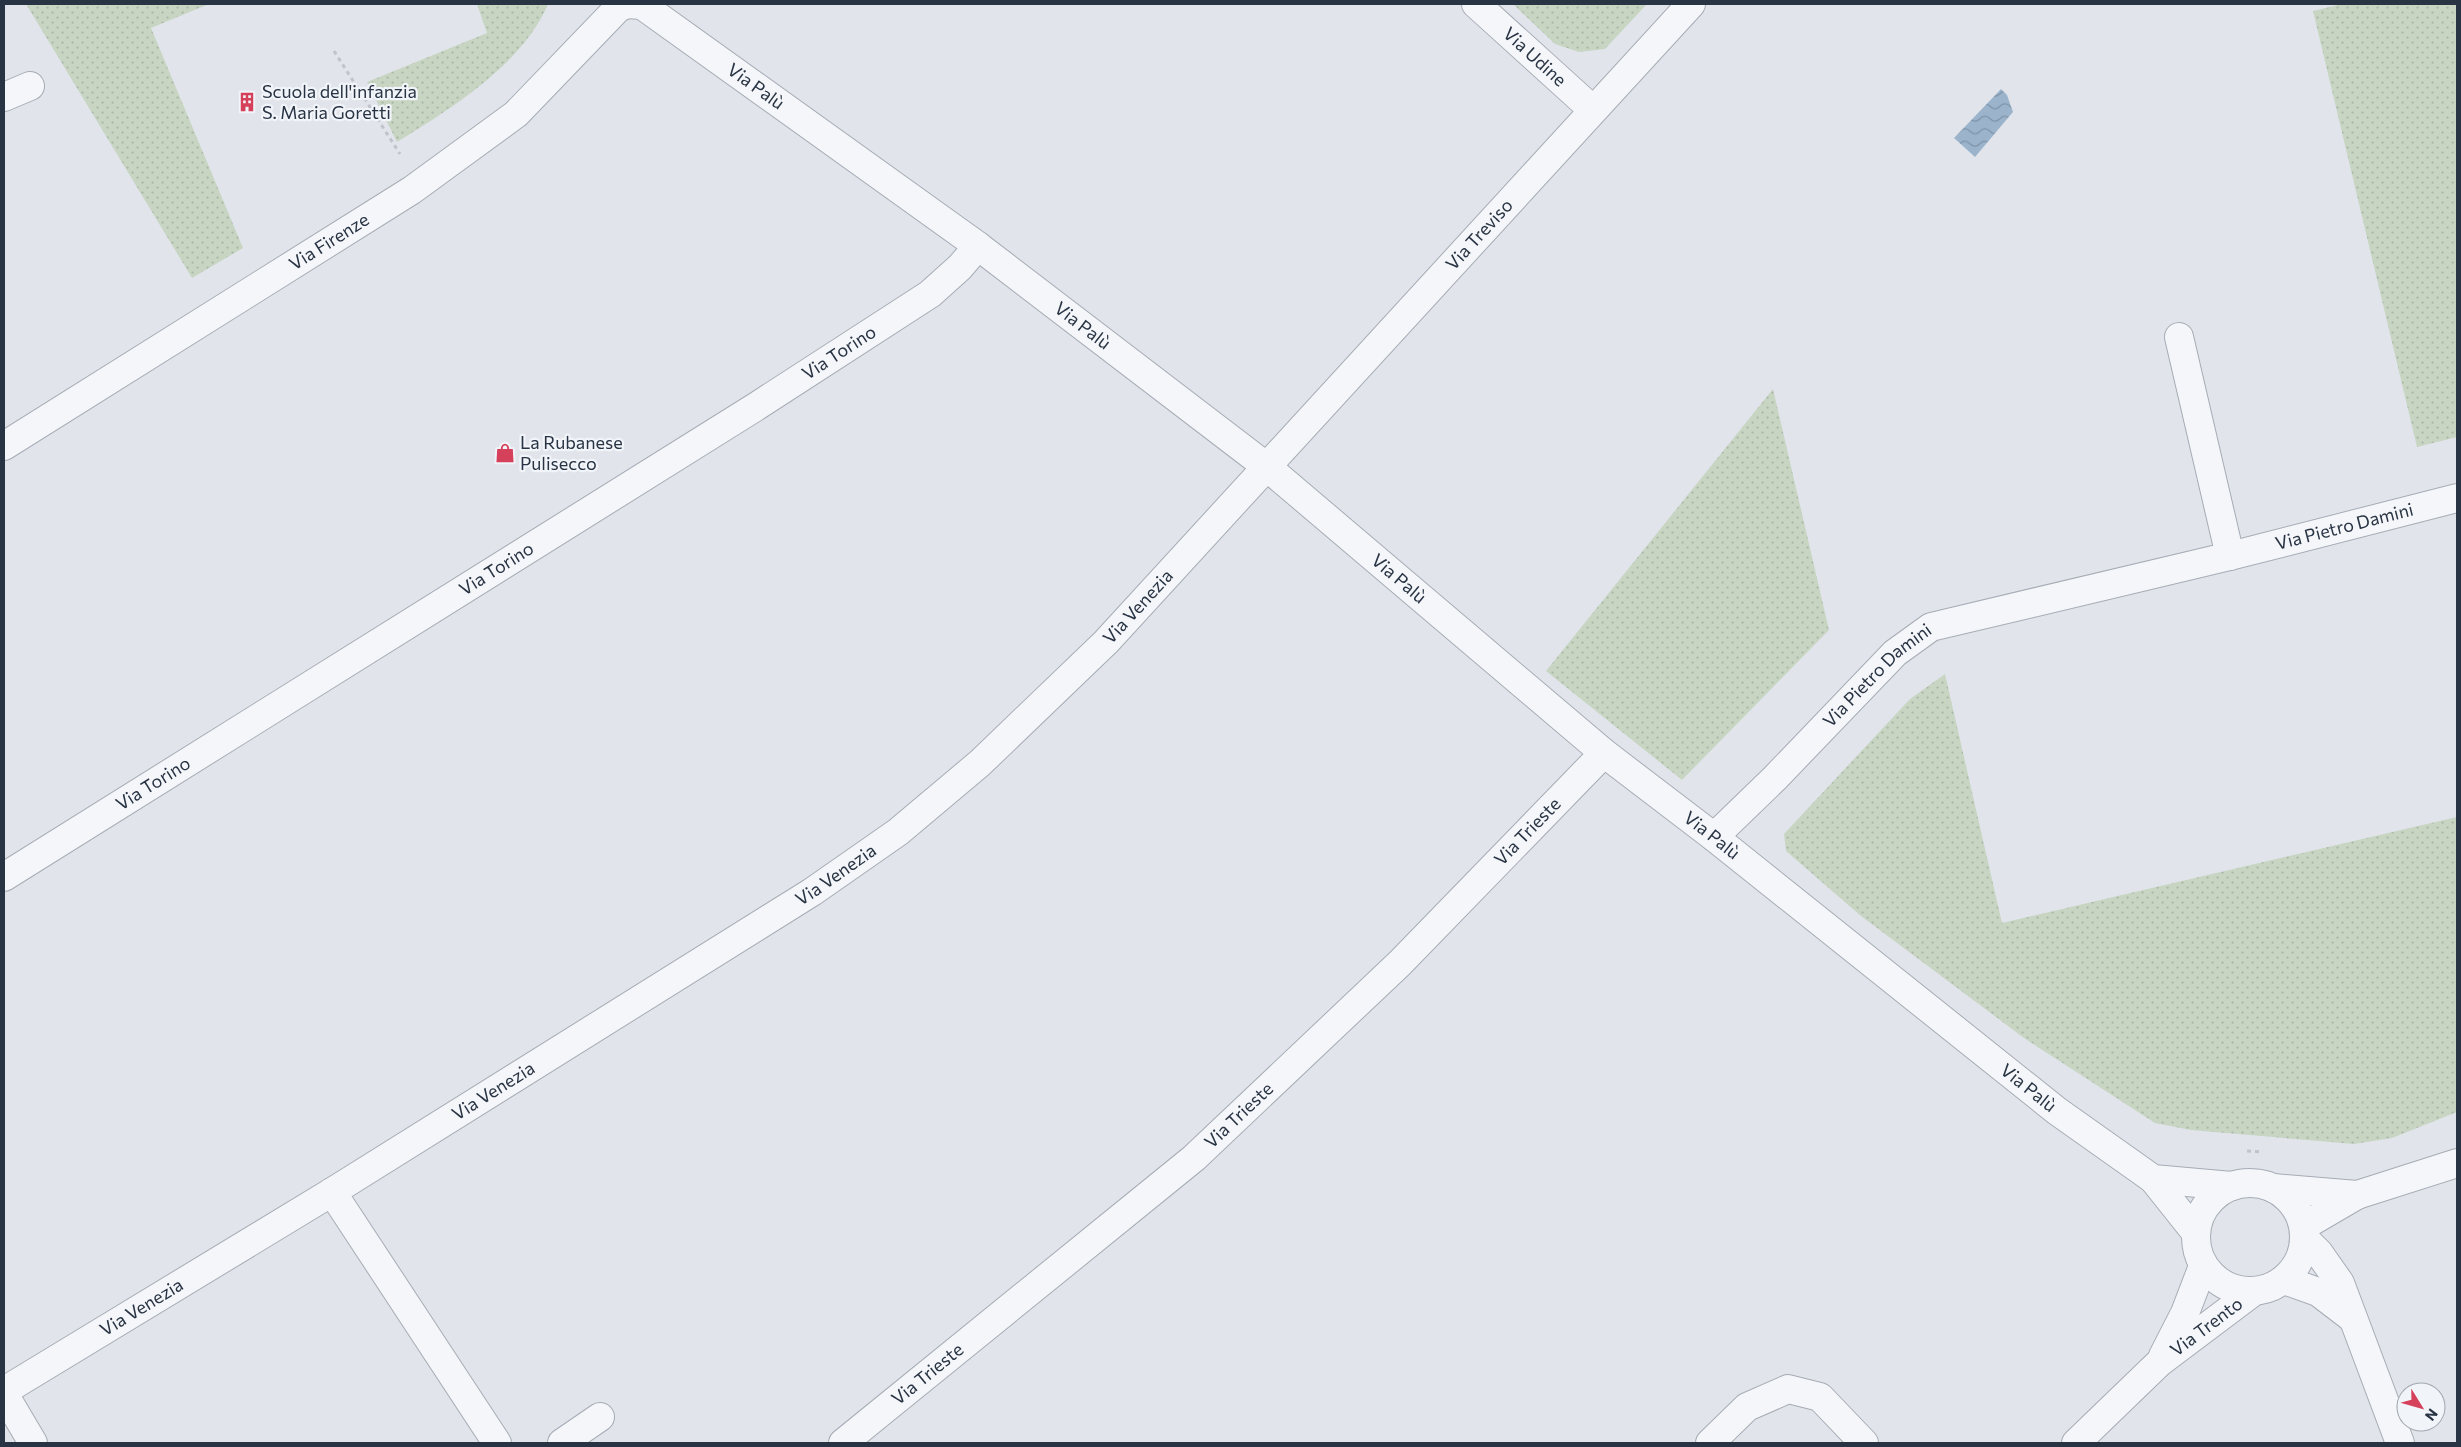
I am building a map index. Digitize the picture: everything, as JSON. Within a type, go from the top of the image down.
[{"type":"street","name":"Via Palù","points":[[627,4],[642,5],[978,246],[1267,467],[1604,753],[1714,837],[2057,1111],[2153,1178],[2196,1233]]},
{"type":"street","name":"Via Firenze","points":[[4,446],[412,190],[516,114],[618,8],[627,4]]},
{"type":"street","name":"Via Udine","points":[[1476,4],[1593,110]]},
{"type":"street","name":"Via Treviso","points":[[1267,467],[1691,4]]},
{"type":"street","points":[[4,97],[30,86]]},
{"type":"street","name":"Via Torino","points":[[4,877],[765,401],[930,294],[960,267],[978,246]]},
{"type":"street","points":[[2178,337],[2230,556]]},
{"type":"street","name":"Via Venezia","points":[[4,1393],[332,1192],[812,892],[898,832],[980,763],[1106,642],[1267,467]]},
{"type":"street","name":"Via Pietro Damini","points":[[1714,837],[1775,778],[1895,653],[1930,626],[2230,556],[2457,498]]},
{"type":"street","name":"Via Trieste","points":[[843,1443],[1194,1158],[1400,963],[1604,753]]},
{"type":"street","name":"Via Palù","points":[[2304,1232],[2357,1195],[2457,1163]]},
{"type":"street","name":"Via Palù","points":[[2153,1178],[2232,1186]]},
{"type":"street","name":"Via Palù","points":[[2203,1266],[2197,1250],[2196,1233],[2199,1218],[2207,1204],[2218,1193],[2232,1186],[2246,1183],[2274,1188],[2357,1195]]},
{"type":"street","points":[[2274,1188],[2287,1197],[2298,1210],[2304,1232],[2340,1283],[2400,1443]]},
{"type":"street","points":[[332,1192],[497,1443]]},
{"type":"street","points":[[2203,1266],[2213,1278],[2225,1286],[2239,1291],[2253,1292],[2269,1288],[2284,1280],[2298,1262],[2304,1232]]},
{"type":"street","name":"Via Trento","points":[[2160,1362],[2184,1313],[2203,1266]]},
{"type":"street","points":[[2284,1280],[2318,1292],[2352,1318]]},
{"type":"street","name":"Via Trento","points":[[2076,1443],[2160,1362],[2253,1292]]},
{"type":"street","points":[[1710,1443],[1747,1407],[1788,1389],[1820,1397],[1864,1443]]},
{"type":"street","points":[[4,1393],[32,1443]]},
{"type":"street","points":[[562,1443],[600,1417]]},
{"type":"path","points":[[334,51],[401,157]]},
{"type":"green space","points":[[26,4],[209,4],[151,28],[243,248],[192,278]]},
{"type":"green space","points":[[477,4],[548,4],[537,26],[503,65],[462,100],[397,142],[367,82],[487,33]]},
{"type":"green space","points":[[1513,4],[1647,4],[1605,49],[1579,52],[1555,44]]},
{"type":"green space","points":[[2342,4],[2457,4],[2457,437],[2417,447],[2313,11]]},
{"type":"green space","points":[[1773,389],[1829,630],[1682,780],[1546,671]]},
{"type":"green space","points":[[1945,674],[2002,923],[2457,817],[2457,1112],[2392,1138],[2354,1144],[2191,1130],[2155,1123],[2024,1038],[1861,916],[1786,851],[1784,834],[1910,699]]},
{"type":"water","points":[[2001,89],[2007,95],[2013,112],[1975,157],[1954,138]]},
{"type":"place","name":"Scuola dell'infanzia S. Maria Goretti","points":[[247,102]]},
{"type":"place","name":"La Rubanese Pulisecco","points":[[505,453]]}]
